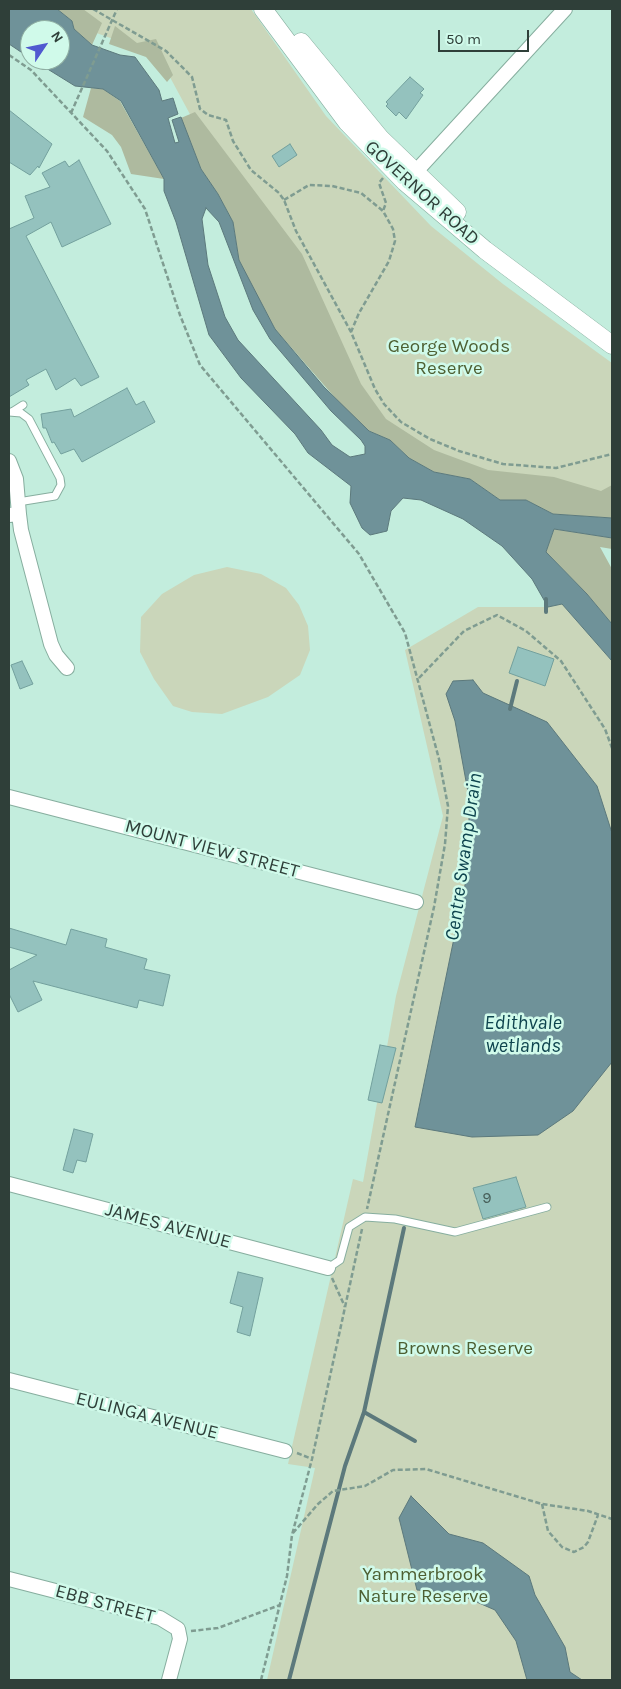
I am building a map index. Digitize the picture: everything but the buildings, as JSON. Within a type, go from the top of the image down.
[{"type":"street","name":"GOVERNOR ROAD","points":[[263,9],[341,114],[485,250],[612,345]]},
{"type":"street","name":"GOVERNOR ROAD","points":[[277,9],[410,178],[451,207],[492,242],[612,332]]},
{"type":"street","points":[[410,178],[566,9]]},
{"type":"street","points":[[9,461],[16,480],[15,511],[51,644],[56,655],[67,668]]},
{"type":"street","name":"MOUNT VIEW STREET","points":[[9,796],[416,902]]},
{"type":"street","name":"JAMES AVENUE","points":[[9,1184],[328,1268]]},
{"type":"street","name":"EULINGA AVENUE","points":[[9,1380],[285,1451]]},
{"type":"street","name":"EBB STREET","points":[[9,1579],[160,1618],[178,1629],[180,1639],[169,1680]]},
{"type":"lane","points":[[10,412],[23,405]]},
{"type":"lane","points":[[10,412],[21,413],[30,419],[56,470],[61,485],[55,496],[15,511]]},
{"type":"lane","points":[[328,1268],[340,1260],[349,1228],[365,1216],[395,1219],[455,1232],[548,1207]]},
{"type":"path","points":[[93,9],[161,46],[192,77],[200,109],[208,115],[226,120],[233,141],[251,170],[279,192],[284,200],[296,231],[351,332],[368,374],[384,404],[401,422],[430,439],[480,459],[545,468],[568,466],[612,454]]},
{"type":"path","points":[[9,55],[31,70],[71,113],[118,9]]},
{"type":"path","points":[[284,200],[309,185],[332,186],[361,193],[383,211],[393,229],[395,241],[390,261],[359,312],[351,332]]},
{"type":"path","points":[[419,678],[464,631],[497,616],[526,631],[560,661],[605,729],[612,748]]},
{"type":"path","points":[[328,1268],[346,1308]]},
{"type":"path","points":[[285,1451],[312,1459]]},
{"type":"path","points":[[292,1534],[318,1504],[333,1491],[365,1486],[393,1470],[426,1469],[542,1504],[576,1508],[612,1519]]},
{"type":"path","points":[[542,1504],[548,1531],[562,1547],[574,1552],[584,1547],[588,1542],[598,1515]]},
{"type":"path","points":[[178,1629],[194,1631],[218,1628],[280,1605]]},
{"type":"green space","points":[[57,9],[83,9],[102,23],[92,45],[74,29],[72,21]]},
{"type":"green space","name":"George Woods Reserve","points":[[63,9],[251,9],[326,116],[431,226],[503,284],[612,363],[612,501],[518,490],[398,435],[327,368],[158,55],[88,30]]},
{"type":"green space","points":[[115,26],[137,43],[156,39],[173,75],[167,82],[146,57],[109,44]]},
{"type":"green space","points":[[91,88],[103,89],[120,101],[164,179],[131,174],[121,147],[112,135],[83,117]]},
{"type":"green space","points":[[195,112],[302,254],[361,384],[386,419],[434,450],[488,470],[554,477],[601,491],[612,485],[612,518],[553,514],[526,500],[500,500],[470,479],[434,472],[409,458],[390,440],[369,431],[344,408],[275,329],[257,296],[239,260],[233,222],[218,194],[201,169],[181,118]]},
{"type":"green space","points":[[554,529],[612,538],[612,549],[600,547],[612,569],[612,624],[587,594],[546,552]]},
{"type":"green space","points":[[227,567],[261,574],[286,588],[299,605],[308,626],[310,650],[300,675],[268,697],[222,714],[192,712],[173,706],[154,679],[140,652],[141,617],[162,594],[194,575]]},
{"type":"green space","name":"Browns Reserve","points":[[562,604],[612,661],[612,1680],[267,1680],[315,1468],[288,1464],[353,1179],[363,1182],[396,996],[443,816],[405,650],[478,607],[548,607]]},
{"type":"water","points":[[9,9],[57,9],[72,21],[74,29],[92,45],[120,55],[135,57],[159,90],[162,101],[173,98],[178,114],[168,118],[175,143],[179,142],[172,120],[181,117],[201,169],[218,194],[233,222],[239,260],[275,329],[324,387],[369,431],[390,440],[409,458],[434,472],[470,479],[500,500],[526,500],[553,514],[612,518],[612,538],[554,529],[546,552],[587,594],[612,624],[612,661],[562,604],[548,607],[532,579],[502,546],[463,519],[421,500],[403,498],[391,511],[387,531],[370,535],[362,528],[350,503],[351,486],[308,453],[295,434],[241,378],[209,335],[176,222],[164,191],[164,179],[121,101],[103,89],[75,86],[49,70],[70,70],[70,20],[20,20],[20,51],[9,44]],"holes":[[[206,208],[219,222],[253,310],[270,339],[331,411],[361,440],[365,446],[365,454],[350,457],[332,445],[321,430],[238,340],[225,317],[208,265],[202,219]]]},
{"type":"water","name":"Edithvale wetlands","points":[[473,680],[483,693],[547,722],[597,786],[612,833],[612,1062],[573,1111],[538,1135],[472,1137],[415,1127],[465,885],[470,803],[455,721],[446,694],[453,681]]},
{"type":"water","points":[[411,1496],[449,1534],[483,1543],[529,1576],[535,1595],[565,1647],[570,1672],[582,1680],[527,1680],[516,1641],[495,1610],[456,1593],[417,1590],[399,1518]]},
{"type":"waterway","points":[[546,599],[546,612]]},
{"type":"waterway","name":"Centre Swamp Drain","points":[[510,709],[517,681]]},
{"type":"waterway","points":[[289,1680],[345,1466],[364,1412],[404,1228]]},
{"type":"waterway","points":[[364,1412],[415,1441]]},
{"type":"park label","name":"Yammerbrook Nature Reserve","points":[[423,1586]]}]
